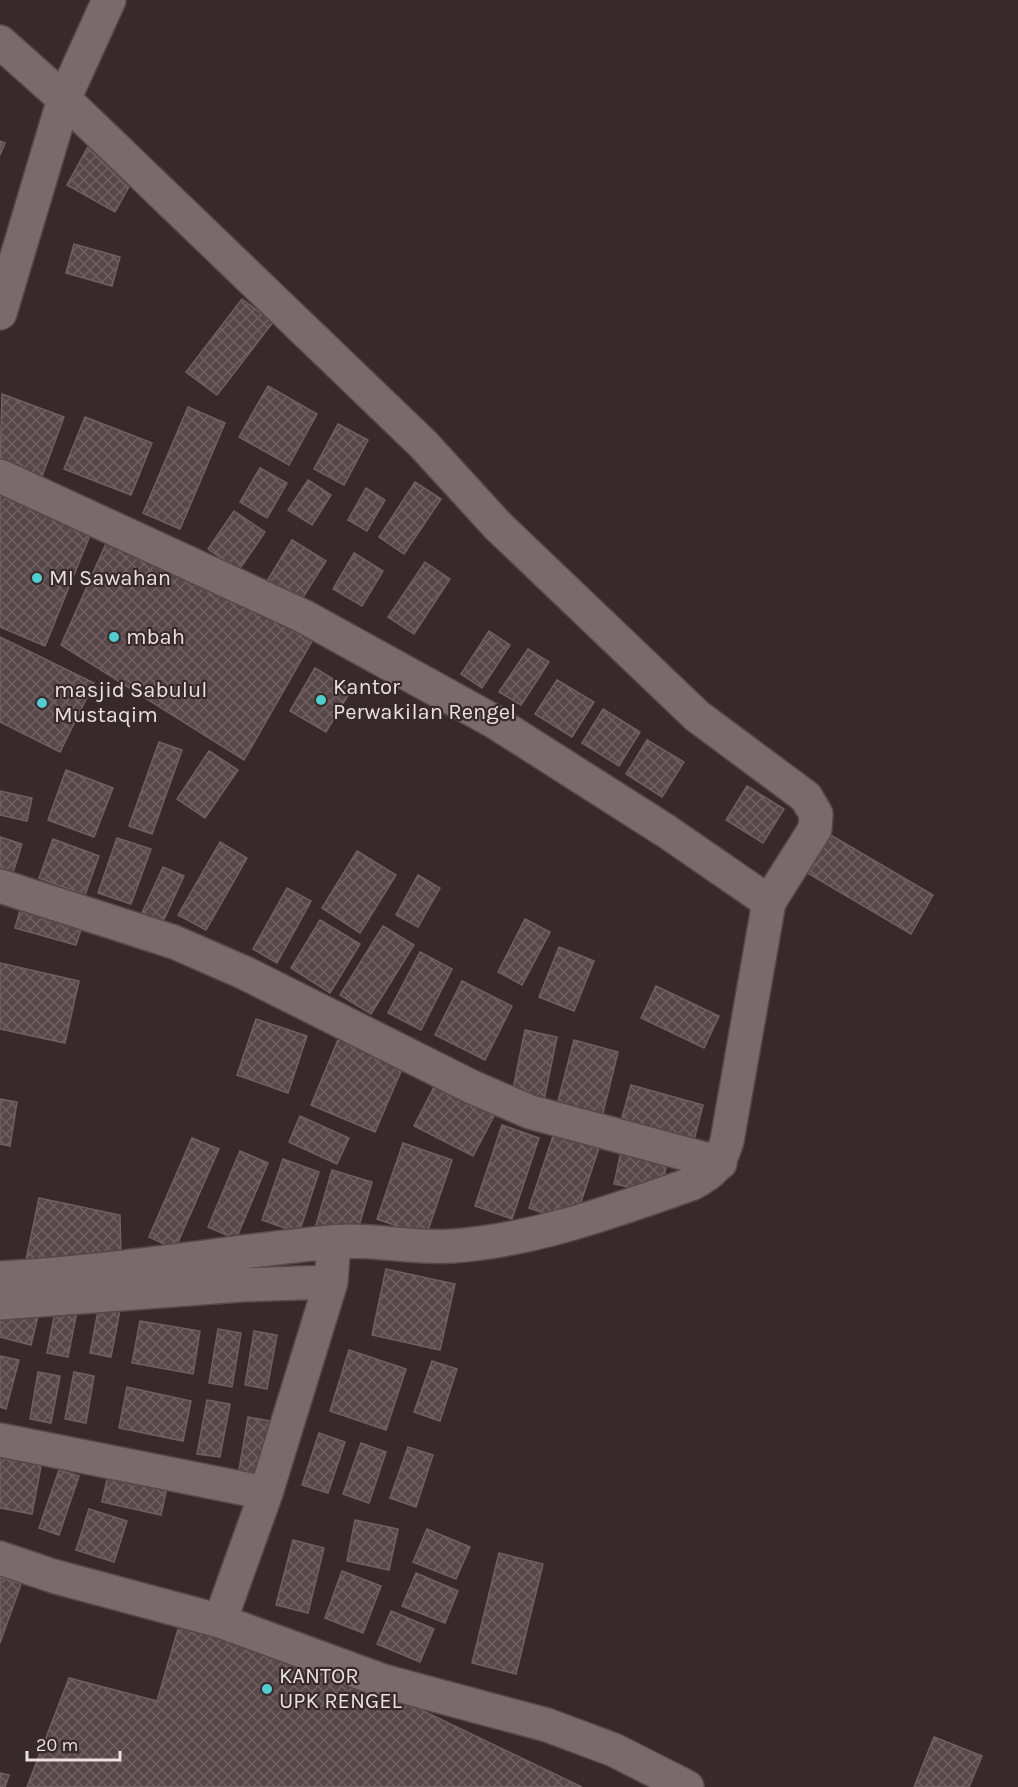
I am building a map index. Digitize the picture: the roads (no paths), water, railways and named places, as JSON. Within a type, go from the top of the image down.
[{"type":"street","points":[[0,314],[64,99],[109,0]]},
{"type":"street","points":[[0,42],[64,99],[423,444],[498,526],[697,716],[806,797],[816,814],[816,829],[770,902],[727,1141],[720,1163],[707,1175],[691,1184],[578,1224],[514,1238],[332,1262],[0,1278]]},
{"type":"street","points":[[0,476],[303,616],[495,722],[666,831],[770,902]]},
{"type":"street","points":[[0,885],[174,942],[245,973],[472,1087],[530,1112],[720,1163]]},
{"type":"street","points":[[0,1303],[241,1285],[332,1262]]},
{"type":"street","points":[[220,1621],[266,1493],[332,1262]]},
{"type":"street","points":[[0,1440],[266,1493]]},
{"type":"street","points":[[0,1558],[53,1576],[220,1621],[383,1681],[547,1725],[614,1750],[687,1787]]},
{"type":"place","name":"MI Sawahan","points":[[37,578]]},
{"type":"place","name":"mbah","points":[[114,637]]},
{"type":"place","name":"Kantor Perwakilan Rengel","points":[[321,700]]},
{"type":"place","name":"masjid Sabulul Mustaqim","points":[[42,703]]},
{"type":"place","name":"KANTOR UPK RENGEL","points":[[267,1689]]}]
